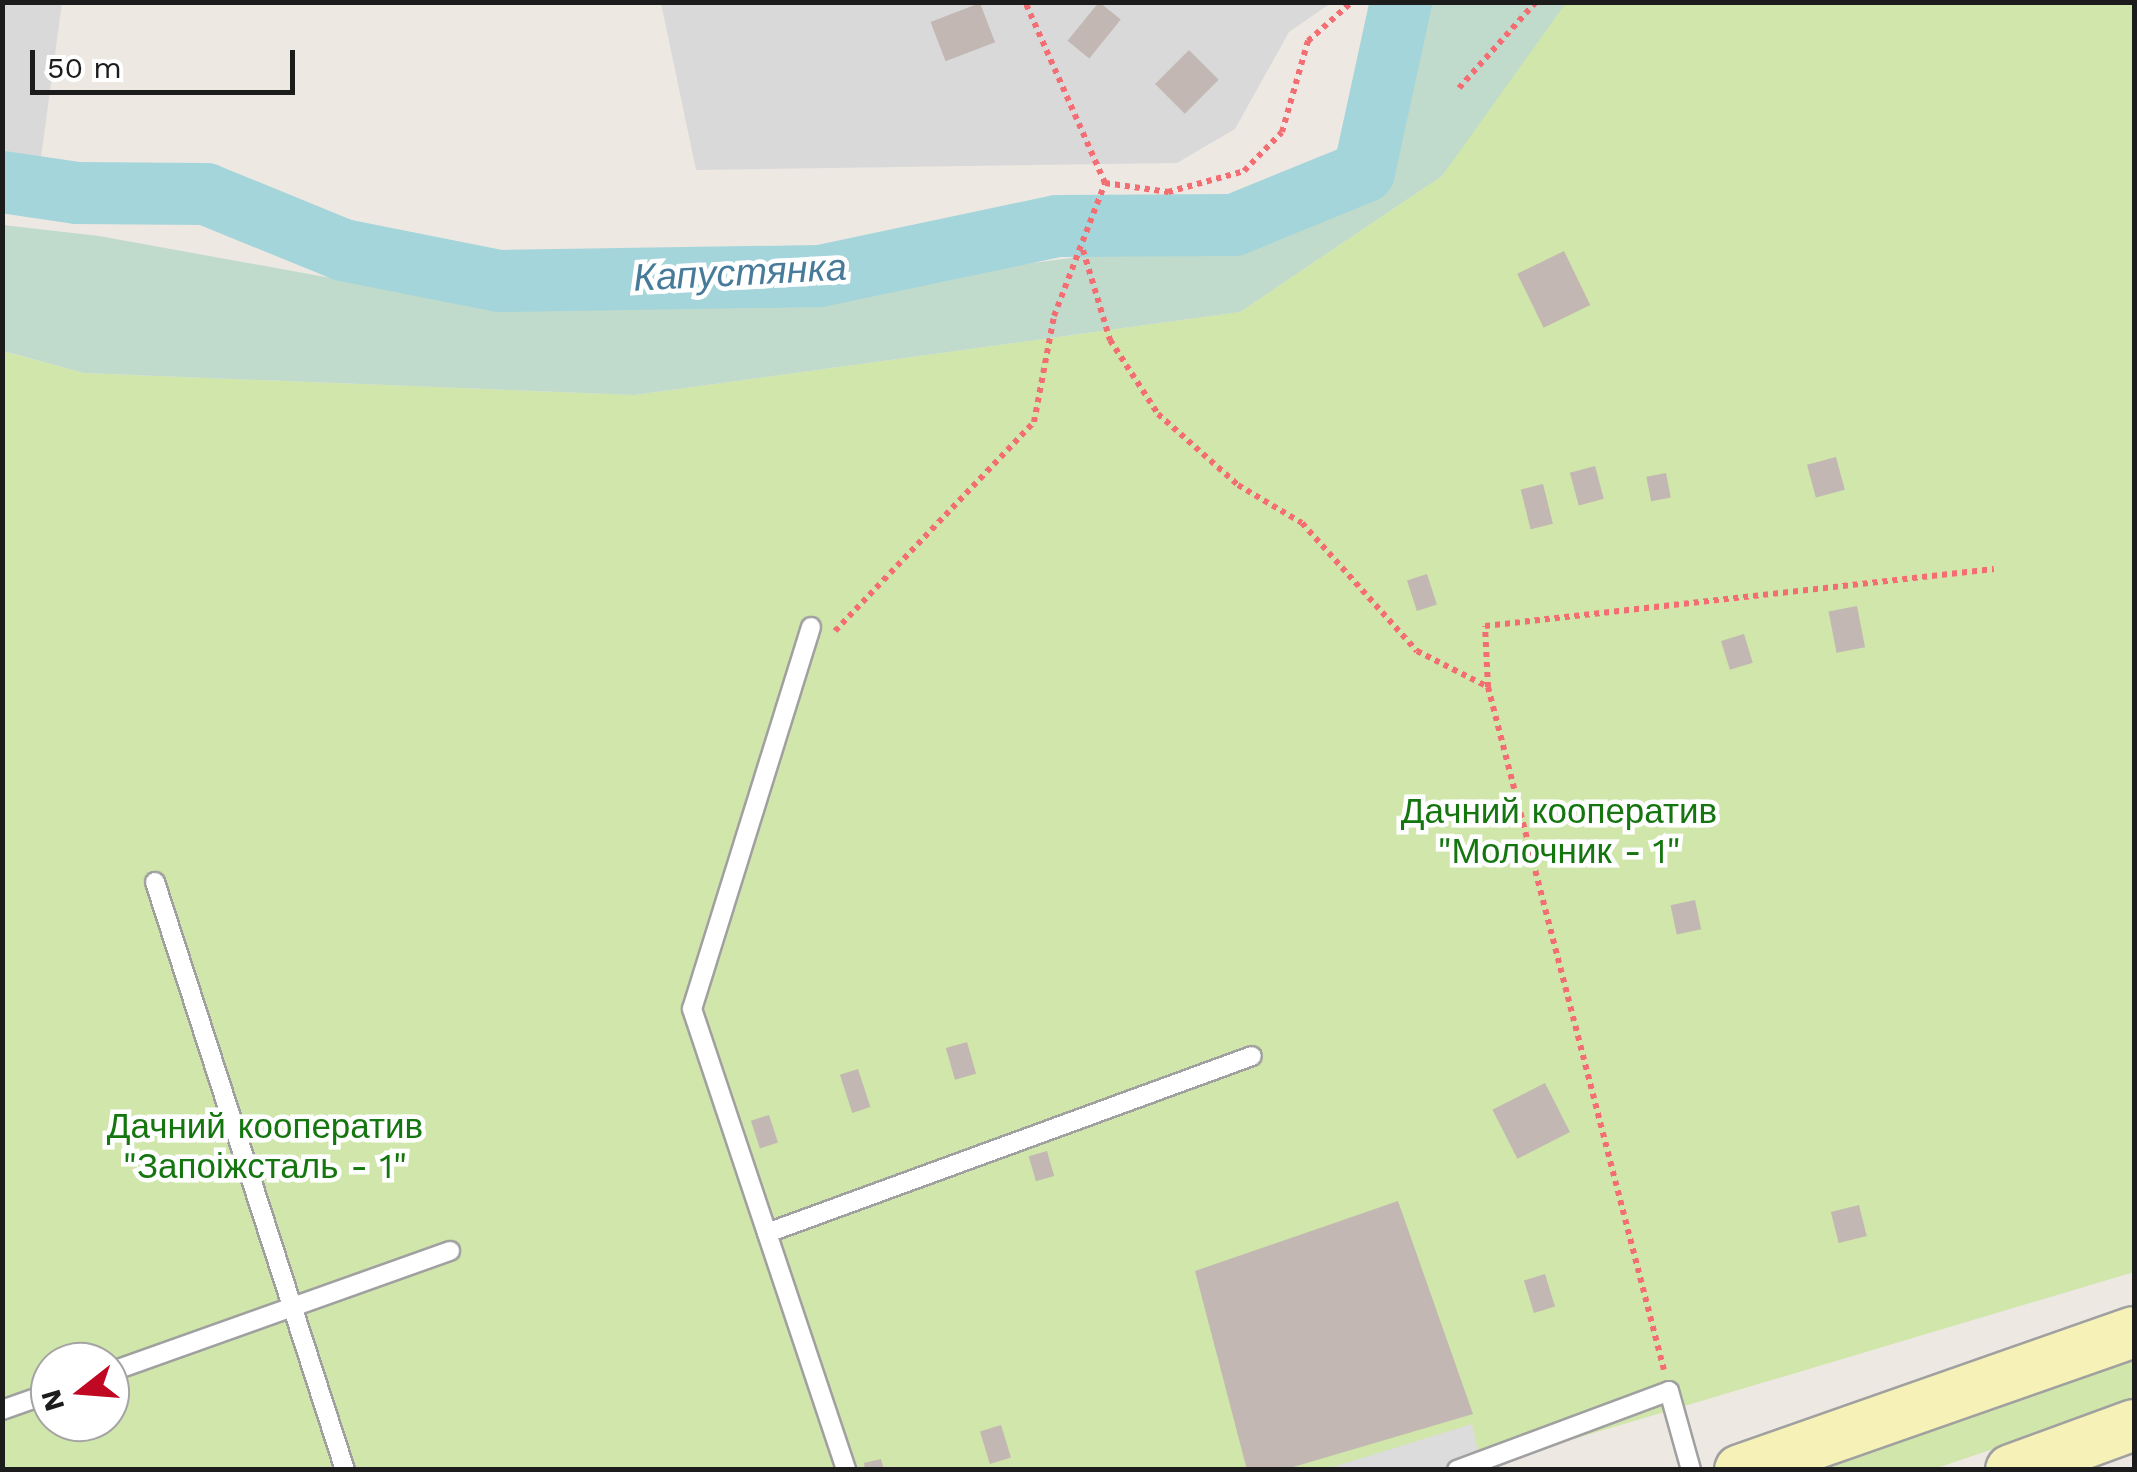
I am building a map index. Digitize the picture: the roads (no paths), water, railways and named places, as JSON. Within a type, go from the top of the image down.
[{"type":"main road","points":[[1740,1470],[2134,1332]]},
{"type":"main road","points":[[2012,1470],[2134,1426]]},
{"type":"lane","points":[[812,627],[692,1010],[846,1470]]},
{"type":"lane","points":[[156,882],[345,1470]]},
{"type":"lane","points":[[767,1233],[1252,1056]]},
{"type":"lane","points":[[130,1365],[450,1251]]},
{"type":"lane","points":[[1456,1470],[1669,1390],[1691,1470]]},
{"type":"lane","points":[[2,1410],[30,1400]]},
{"type":"waterway","name":"Капустянка","points":[[2,182],[77,193],[206,194],[343,250],[500,281],[820,276],[1058,226],[1234,225],[1364,172],[1401,2]]},
{"type":"park label","name":"Дачний кооператив \"Молочник - 1\"","points":[[1559,831]]},
{"type":"park label","name":"Дачний кооператив \"Запоіжсталь - 1\"","points":[[265,1146]]}]
